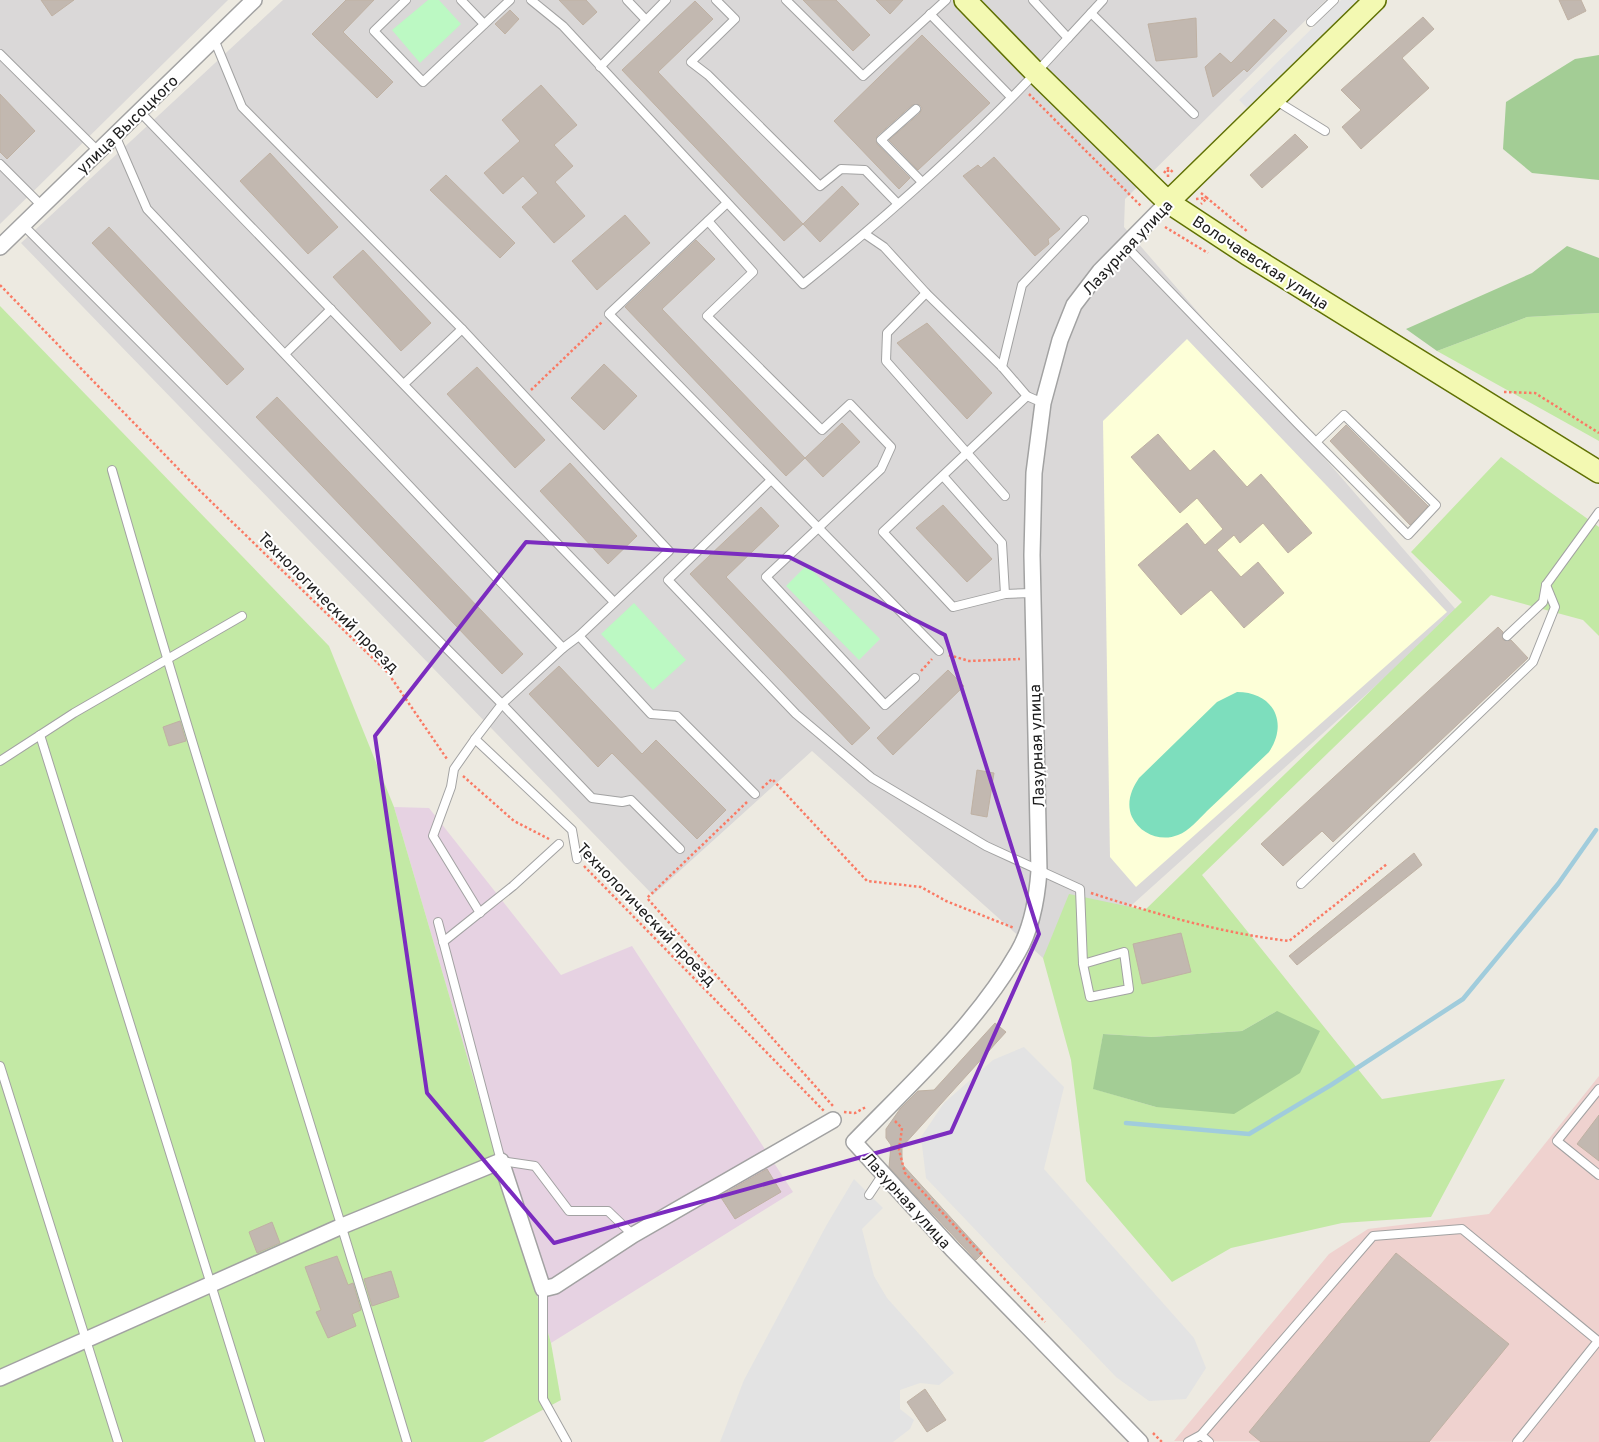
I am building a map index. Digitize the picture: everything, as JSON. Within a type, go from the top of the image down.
[{"type":"street","name":"улица Высоцкого","points":[[0,247],[24,226],[42,206],[254,0]]},
{"type":"street","name":"Волочаевская улица","points":[[965,0],[1036,73],[1168,202],[1255,260],[1599,472]]},
{"type":"street","name":"Лазурная улица","points":[[1140,1442],[952,1250],[854,1142],[972,1018],[1019,950],[1037,900],[1039,871],[1032,593],[1034,473],[1043,403],[1060,340],[1074,305],[1100,271],[1125,245],[1375,0]]},
{"type":"street","points":[[0,1378],[342,1226],[501,1160],[544,1289],[554,1286],[633,1236],[832,1120]]},
{"type":"lane","points":[[406,0],[374,31],[423,82],[510,0]]},
{"type":"lane","points":[[461,0],[484,24]]},
{"type":"lane","points":[[531,0],[562,26],[803,284],[865,234],[922,182],[1036,73],[1099,2]]},
{"type":"lane","points":[[627,0],[646,20]]},
{"type":"lane","points":[[600,67],[666,0]]},
{"type":"lane","points":[[716,0],[735,19],[691,62],[708,75],[820,186],[841,169],[865,170],[898,204]]},
{"type":"lane","points":[[786,0],[863,76],[946,0]]},
{"type":"lane","points":[[1033,0],[1068,38]]},
{"type":"lane","points":[[1311,22],[1334,0]]},
{"type":"lane","points":[[1091,13],[1194,114]]},
{"type":"lane","points":[[930,14],[1011,97]]},
{"type":"lane","points":[[214,39],[242,107],[462,329],[669,550],[579,636],[563,648],[502,704],[454,769],[451,787],[433,836],[480,913]]},
{"type":"lane","points":[[0,54],[99,152]]},
{"type":"lane","points":[[1274,99],[1324,132]]},
{"type":"lane","points":[[916,109],[882,140],[922,182]]},
{"type":"lane","points":[[140,112],[614,602]]},
{"type":"lane","points":[[114,136],[147,209],[286,353],[563,648]]},
{"type":"lane","points":[[0,164],[42,206]]},
{"type":"lane","points":[[727,203],[609,314],[939,652]]},
{"type":"lane","points":[[1002,367],[1022,284],[1084,220]]},
{"type":"lane","points":[[708,221],[753,272],[707,316],[822,430],[850,404],[891,447],[881,469],[766,577],[885,704],[915,678]]},
{"type":"lane","points":[[24,226],[502,704],[592,798],[622,802],[631,800],[680,849]]},
{"type":"lane","points":[[865,234],[884,247],[926,293],[1002,367],[1027,396],[1043,403]]},
{"type":"lane","points":[[1125,245],[1316,442],[1408,535],[1436,505],[1344,415],[1316,442]]},
{"type":"lane","points":[[926,293],[887,334],[886,361],[1005,496]]},
{"type":"lane","points":[[286,353],[331,309]]},
{"type":"lane","points":[[404,384],[462,329]]},
{"type":"lane","points":[[1027,396],[968,454],[883,532],[953,607],[1005,594],[1032,593]]},
{"type":"lane","points":[[112,470],[166,660],[407,1442]]},
{"type":"lane","points":[[943,476],[1002,543],[1005,594]]},
{"type":"lane","points":[[771,480],[668,580],[796,714],[872,778],[986,846],[1080,890],[1083,964],[1090,997],[1128,989],[1124,952],[1083,964]]},
{"type":"lane","points":[[1507,636],[1543,602],[1546,585],[1599,512]]},
{"type":"lane","points":[[1301,884],[1533,662],[1555,608],[1546,585]]},
{"type":"lane","points":[[0,761],[242,616]]},
{"type":"lane","points":[[579,636],[651,714],[677,716],[756,794]]},
{"type":"lane","points":[[40,736],[260,1442]]},
{"type":"lane","points":[[475,739],[572,830],[577,859]]},
{"type":"lane","points":[[443,942],[480,913],[558,844]]},
{"type":"lane","points":[[438,922],[501,1160],[535,1166],[569,1212],[608,1211],[633,1236]]},
{"type":"lane","points":[[0,1066],[118,1442]]},
{"type":"lane","points":[[1599,1090],[1557,1141],[1599,1175]]},
{"type":"lane","points":[[869,1195],[883,1174]]},
{"type":"lane","points":[[1188,1442],[1201,1435],[1373,1236],[1462,1229],[1599,1341],[1517,1442]]},
{"type":"lane","points":[[544,1289],[543,1399],[567,1442]]},
{"type":"lane","points":[[1201,1435],[1209,1442]]},
{"type":"path","name":"Технологический проезд","points":[[0,285],[196,487],[388,673],[454,769],[514,821],[558,844]]},
{"type":"path","points":[[525,396],[609,314]]},
{"type":"path","points":[[1498,392],[1535,393],[1599,432]]},
{"type":"path","points":[[915,678],[939,652],[969,661],[1033,658]]},
{"type":"path","points":[[1016,929],[946,901],[921,888],[867,881],[772,779],[647,898],[833,1106],[840,1111],[855,1113],[875,1102],[902,1128],[899,1150],[905,1173],[1047,1323]]},
{"type":"path","name":"Технологический проезд","points":[[577,859],[832,1120]]},
{"type":"path","points":[[1080,890],[1156,913],[1247,936],[1289,940],[1387,864]]},
{"type":"path","points":[[1150,1430],[1162,1442]]},
{"type":"highlighted area","points":[[526,542],[789,557],[945,635],[1039,934],[951,1132],[554,1243],[427,1093],[375,736]]},
{"type":"shaded area","points":[[0,0],[228,0],[0,224]]},
{"type":"shaded area","points":[[283,0],[1326,0],[1125,199],[1124,227],[1458,612],[1124,912],[1043,958],[812,751],[653,895],[21,243]]},
{"type":"shaded area","points":[[1341,0],[1363,0],[1250,111],[1239,100]]},
{"type":"shaded area","points":[[1187,339],[1447,612],[1136,887],[1110,857],[1103,421]]},
{"type":"shaded area","points":[[394,807],[429,808],[561,975],[632,946],[793,1192],[551,1343]]},
{"type":"shaded area","points":[[1024,1047],[1064,1087],[1044,1169],[1194,1338],[1206,1368],[1186,1399],[1149,1401],[1116,1377],[926,1178],[921,1137],[944,1103],[993,1060]]},
{"type":"shaded area","points":[[1599,1076],[1599,1442],[1174,1441],[1329,1254],[1368,1229],[1489,1214]]},
{"type":"shaded area","points":[[854,1179],[883,1208],[862,1229],[874,1276],[887,1298],[954,1373],[939,1385],[920,1383],[900,1390],[900,1409],[914,1420],[910,1429],[893,1442],[720,1442],[744,1380],[826,1226]]},
{"type":"green space","points":[[428,0],[439,0],[461,24],[420,63],[392,30]]},
{"type":"green space","points":[[1599,55],[1599,180],[1532,173],[1503,149],[1506,102],[1575,59]]},
{"type":"green space","points":[[1567,246],[1599,258],[1599,313],[1527,317],[1437,351],[1406,329],[1532,273]]},
{"type":"green space","points":[[0,306],[329,646],[394,807],[551,1343],[561,1400],[483,1442],[0,1442]]},
{"type":"green space","points":[[1599,313],[1599,441],[1437,351],[1527,317]]},
{"type":"green space","points":[[1501,457],[1599,527],[1599,636],[1583,620],[1491,595],[1202,875],[1382,1099],[1505,1079],[1431,1217],[1342,1223],[1231,1248],[1172,1282],[1086,1181],[1071,1060],[1043,958],[1069,894],[1145,910],[1462,602],[1411,552]],"holes":[[[1277,1011],[1156,1107],[1094,1089],[1103,1034],[1152,1037],[1242,1031]]]},
{"type":"green space","points":[[807,565],[880,639],[859,660],[786,586]]},
{"type":"green space","points":[[634,603],[686,660],[653,690],[601,634]]},
{"type":"green space","points":[[1237,692],[1250,693],[1260,697],[1274,711],[1278,730],[1269,752],[1186,831],[1165,838],[1152,835],[1140,828],[1132,817],[1129,807],[1132,792],[1139,778],[1217,702]]},
{"type":"green space","points":[[1277,1011],[1320,1031],[1300,1073],[1234,1114],[1156,1107],[1093,1089],[1103,1034],[1152,1037],[1242,1031]]},
{"type":"building","points":[[41,0],[74,0],[52,16]]},
{"type":"building","points":[[346,0],[374,0],[343,32],[393,82],[377,98],[312,34]]},
{"type":"building","points":[[559,0],[586,0],[597,12],[583,25]]},
{"type":"building","points":[[803,0],[836,0],[870,35],[853,51]]},
{"type":"building","points":[[876,0],[903,0],[890,14]]},
{"type":"building","points":[[1559,0],[1581,0],[1586,11],[1568,20]]},
{"type":"building","points":[[695,1],[713,19],[658,72],[803,224],[784,241],[622,70]]},
{"type":"building","points":[[510,10],[519,19],[505,34],[495,24]]},
{"type":"building","points":[[1423,17],[1434,29],[1402,58],[1429,88],[1361,149],[1342,127],[1361,110],[1341,90]]},
{"type":"building","points":[[1196,18],[1197,57],[1156,61],[1148,24]]},
{"type":"building","points":[[1274,19],[1287,31],[1247,72],[1244,69],[1213,97],[1205,67],[1220,53],[1231,63]]},
{"type":"building","points":[[922,35],[990,103],[918,170],[889,140],[920,113],[922,108],[920,105],[912,105],[877,136],[877,144],[910,178],[899,189],[834,121]]},
{"type":"building","points":[[541,85],[577,125],[554,145],[573,166],[555,182],[585,216],[554,243],[522,207],[538,193],[523,176],[503,194],[484,173],[520,141],[502,120]]},
{"type":"building","points":[[0,94],[35,131],[7,159],[0,152]]},
{"type":"building","points":[[1295,134],[1308,147],[1262,188],[1250,175]]},
{"type":"building","points":[[270,153],[338,227],[308,254],[240,181]]},
{"type":"building","points":[[994,157],[1060,229],[1048,239],[1049,244],[1035,256],[963,176],[978,165],[981,168]]},
{"type":"building","points":[[446,175],[515,243],[500,258],[430,190]]},
{"type":"building","points":[[842,186],[859,204],[820,242],[803,224]]},
{"type":"building","points":[[625,215],[650,243],[597,290],[572,261]]},
{"type":"building","points":[[109,227],[244,369],[227,385],[92,243]]},
{"type":"building","points":[[696,240],[715,259],[662,309],[805,458],[786,476],[625,307]]},
{"type":"building","points":[[363,250],[431,323],[401,351],[333,277]]},
{"type":"building","points":[[927,323],[992,393],[967,419],[897,343]]},
{"type":"building","points":[[604,364],[637,396],[604,430],[571,398]]},
{"type":"building","points":[[477,367],[545,440],[515,468],[447,394]]},
{"type":"building","points":[[277,397],[523,654],[502,674],[256,417]]},
{"type":"building","points":[[842,423],[860,442],[823,477],[805,458]]},
{"type":"building","points":[[1346,425],[1428,506],[1410,525],[1330,441]]},
{"type":"building","points":[[1158,434],[1190,471],[1214,450],[1247,487],[1261,474],[1312,533],[1288,553],[1263,523],[1240,543],[1234,535],[1217,550],[1241,577],[1258,562],[1284,593],[1244,628],[1211,590],[1181,615],[1138,565],[1187,523],[1205,545],[1223,529],[1197,498],[1180,513],[1131,457]]},
{"type":"building","points":[[570,463],[637,536],[608,564],[540,491]]},
{"type":"building","points":[[943,505],[992,559],[967,582],[916,528]]},
{"type":"building","points":[[761,507],[779,526],[726,577],[870,728],[852,745],[690,574]]},
{"type":"building","points":[[1498,627],[1503,632],[1503,640],[1511,640],[1528,658],[1333,842],[1322,831],[1283,866],[1261,844]]},
{"type":"building","points":[[559,666],[642,754],[656,740],[726,810],[697,839],[612,753],[598,767],[529,694]]},
{"type":"building","points":[[948,670],[964,686],[893,755],[877,738]]},
{"type":"building","points":[[180,721],[186,741],[169,746],[163,727]]},
{"type":"building","points":[[977,770],[994,773],[987,817],[971,814]]},
{"type":"building","points":[[1414,853],[1422,865],[1297,965],[1289,956]]},
{"type":"building","points":[[1181,933],[1191,972],[1142,984],[1133,944]]},
{"type":"building","points":[[995,1023],[1006,1032],[902,1147],[902,1164],[983,1253],[976,1260],[889,1167],[891,1145],[886,1138],[886,1129],[900,1109],[918,1091],[934,1090]]},
{"type":"building","points":[[1599,1115],[1599,1161],[1577,1144]]},
{"type":"building","points":[[767,1169],[781,1192],[735,1219],[720,1196]]},
{"type":"building","points":[[272,1222],[280,1243],[257,1253],[249,1232]]},
{"type":"building","points":[[1396,1253],[1509,1344],[1429,1442],[1261,1442],[1249,1432]]},
{"type":"building","points":[[337,1256],[348,1285],[353,1283],[361,1310],[352,1314],[356,1326],[328,1338],[316,1312],[321,1310],[305,1267]]},
{"type":"building","points":[[391,1271],[399,1297],[372,1306],[364,1279]]},
{"type":"building","points":[[925,1389],[946,1420],[927,1432],[907,1402]]},
{"type":"waterway","points":[[1126,1123],[1249,1134],[1331,1085],[1463,999],[1558,884],[1596,830]]}]
